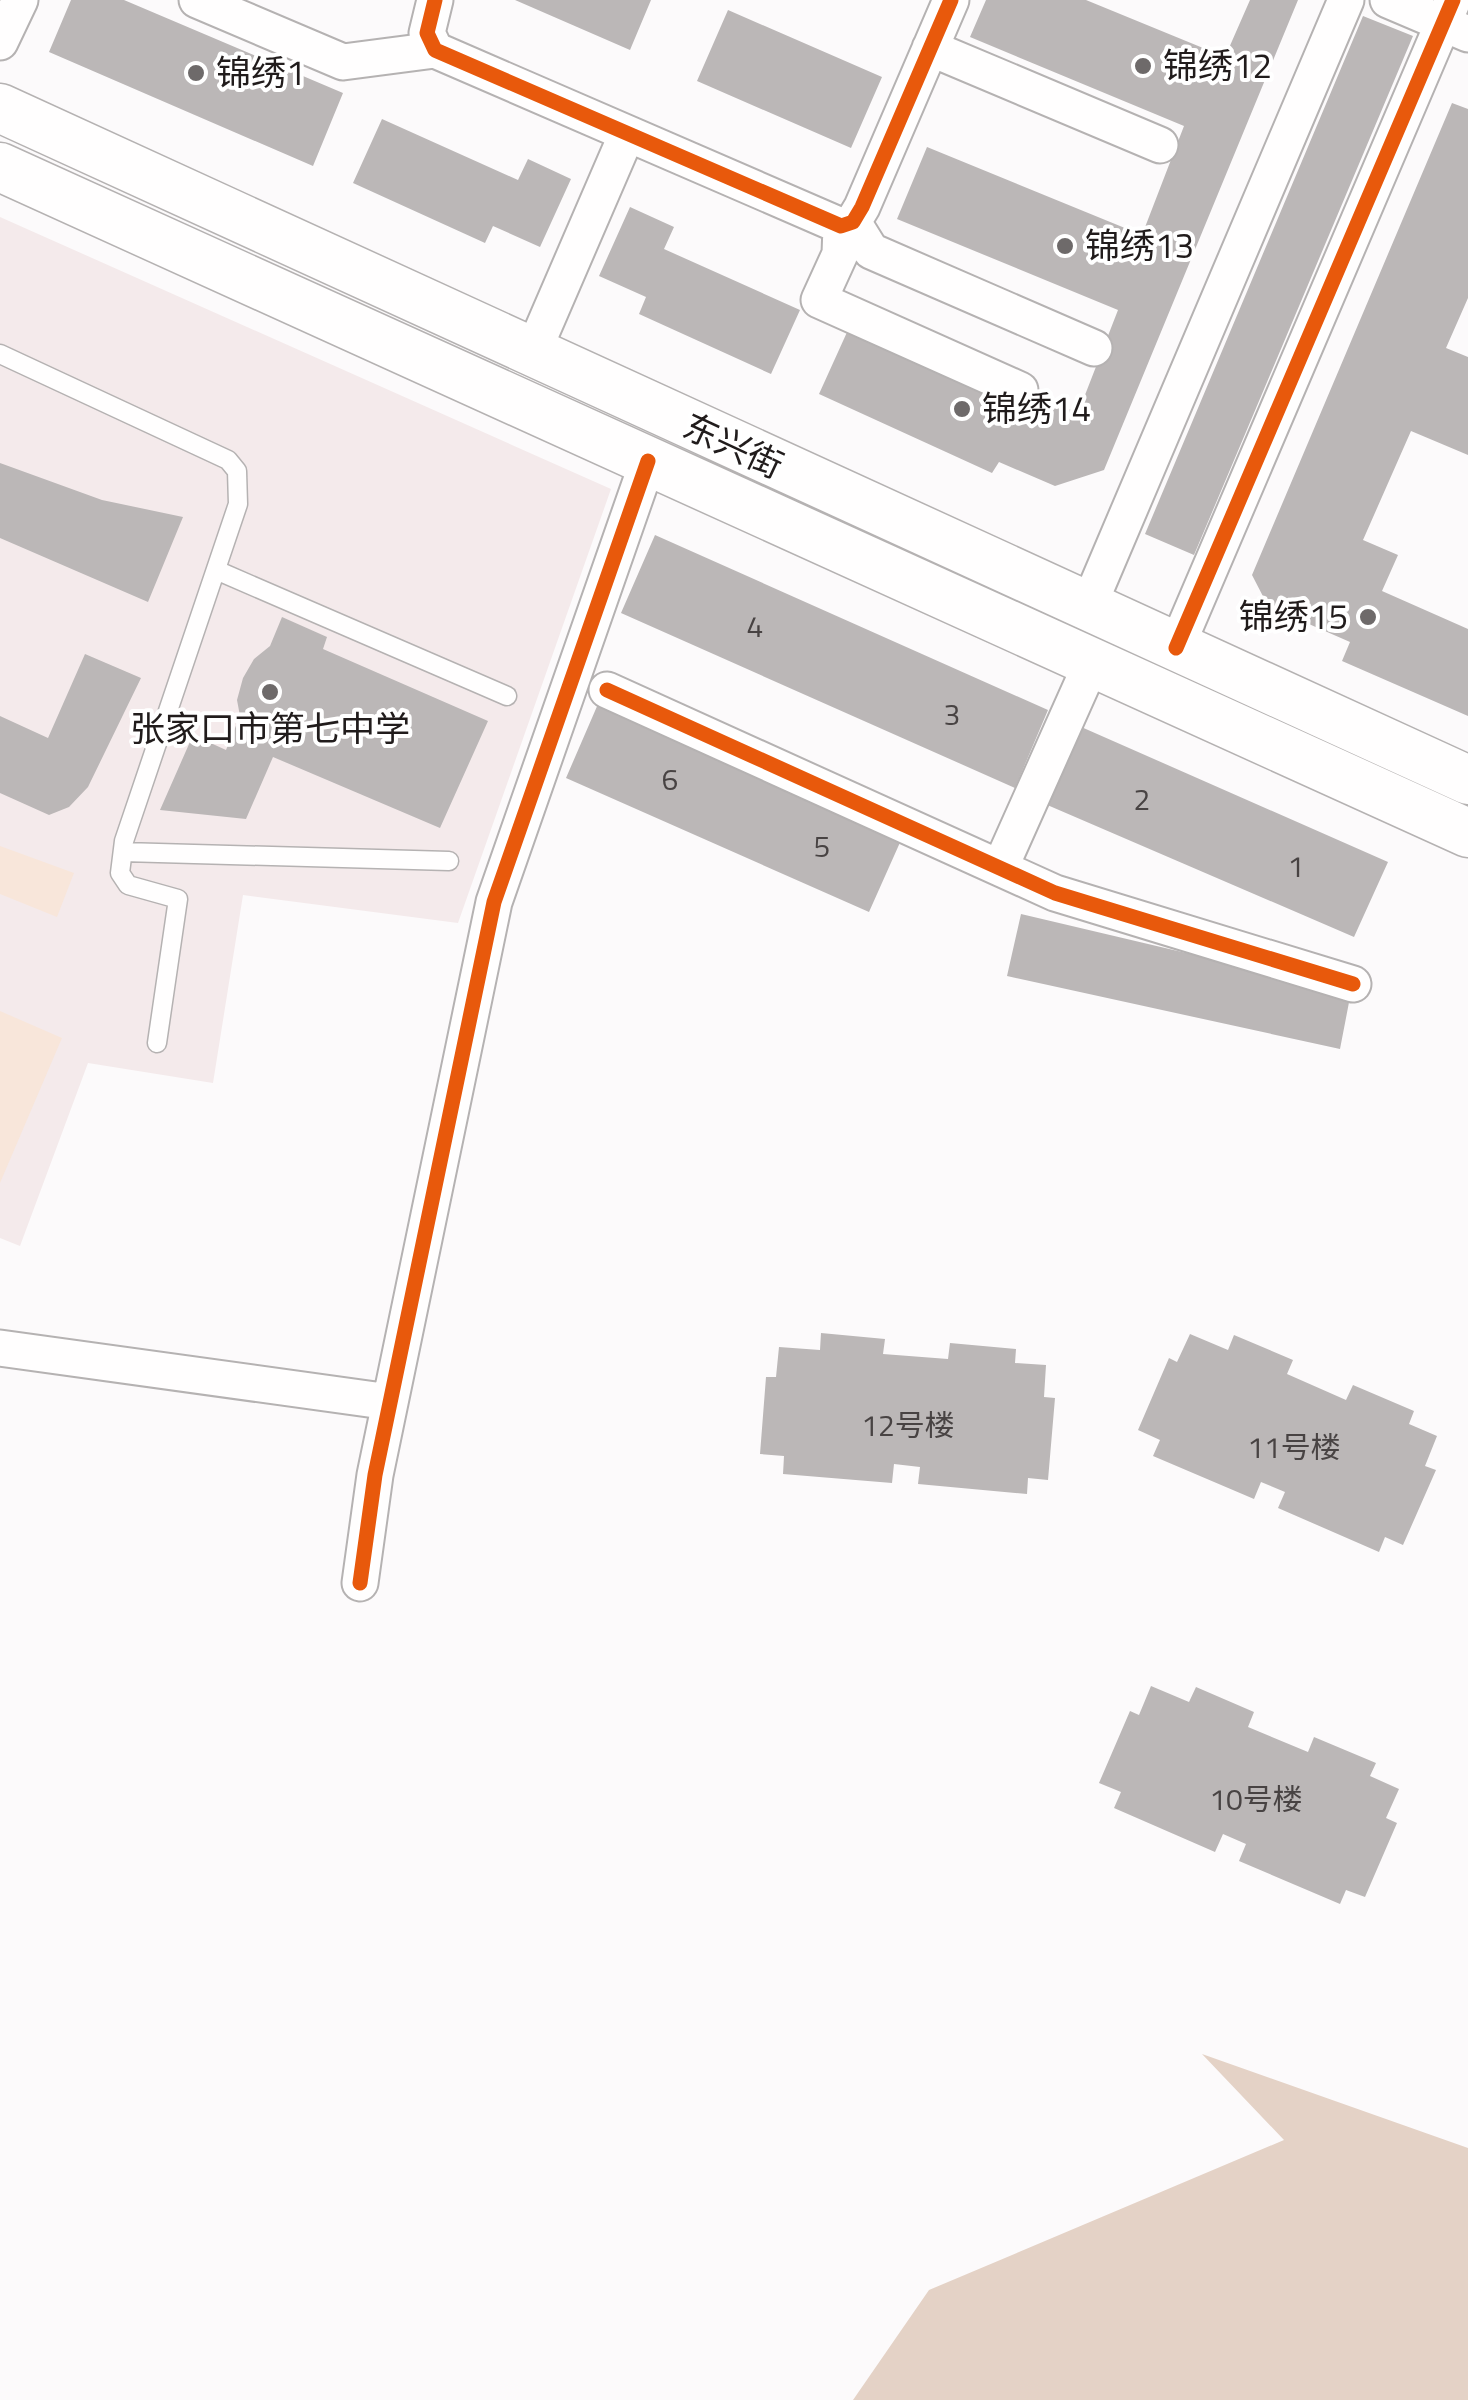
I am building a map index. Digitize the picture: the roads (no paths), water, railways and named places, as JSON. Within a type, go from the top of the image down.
[{"type":"main road","name":"东兴街","points":[[0,108],[1468,780]]},
{"type":"main road","name":"东兴街","points":[[0,167],[1468,833]]},
{"type":"main road","points":[[512,400],[532,354]]},
{"type":"main road","points":[[1080,657],[1088,607]]},
{"type":"main road","points":[[1158,692],[1176,648]]},
{"type":"street","points":[[0,42],[20,0]]},
{"type":"street","points":[[197,0],[343,62],[435,50],[847,224],[871,250],[1094,348]]},
{"type":"street","points":[[435,0],[426,33],[435,50]]},
{"type":"street","points":[[950,0],[847,224],[840,254],[818,300],[1020,390]]},
{"type":"street","points":[[1088,607],[1346,0]]},
{"type":"street","points":[[1176,648],[1455,19],[1388,0]]},
{"type":"street","points":[[930,48],[1160,145]]},
{"type":"street","points":[[532,354],[627,134]]},
{"type":"street","points":[[360,1583],[390,1402],[494,902],[648,461]]},
{"type":"street","points":[[1000,868],[1080,657]]},
{"type":"street","points":[[607,690],[1055,893],[1353,984]]},
{"type":"street","points":[[0,1348],[390,1402]]},
{"type":"lane","points":[[0,354],[228,460],[237,471],[238,504],[123,852],[120,872],[128,885],[178,899],[158,1043]]},
{"type":"lane","points":[[216,570],[507,696]]},
{"type":"lane","points":[[123,852],[449,862]]},
{"type":"place","name":"锦绣12","points":[[1143,66]]},
{"type":"place","name":"锦绣1","points":[[196,73]]},
{"type":"place","name":"锦绣13","points":[[1065,246]]},
{"type":"place","name":"锦绣14","points":[[962,409]]},
{"type":"place","name":"锦绣15","points":[[1368,617]]},
{"type":"place","name":"张家口市第七中学","points":[[270,692]]}]
